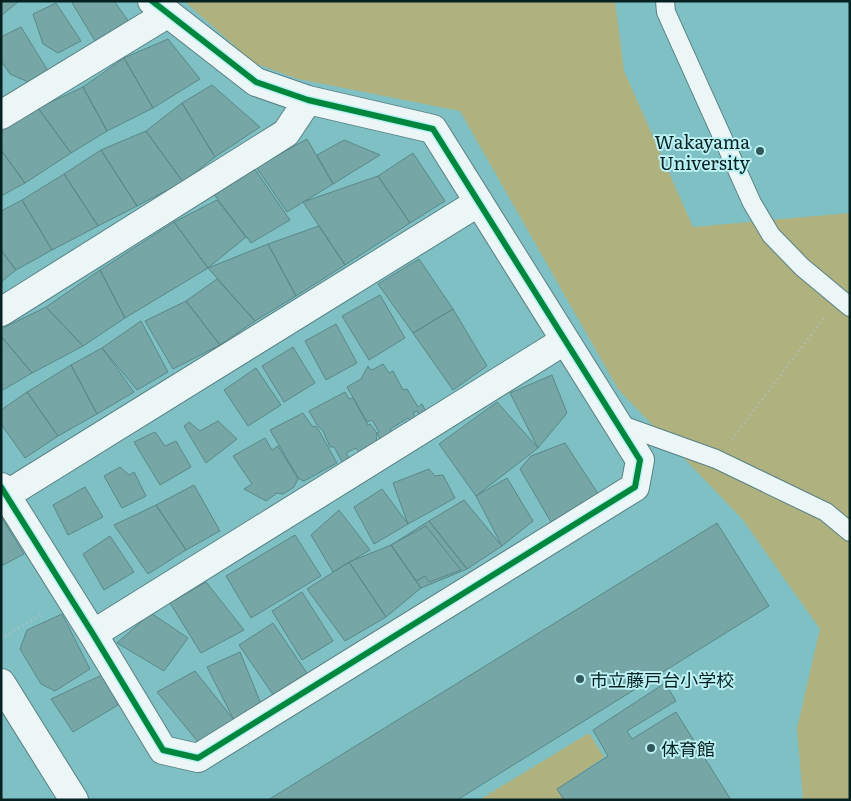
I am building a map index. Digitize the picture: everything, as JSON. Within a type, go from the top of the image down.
[{"type":"street","points":[[1,115],[160,8],[256,82],[308,100],[433,128],[479,202],[564,341],[640,460],[635,487],[198,758],[162,750],[93,634],[4,491],[479,202]]},
{"type":"street","points":[[1,312],[286,133],[308,100]]},
{"type":"street","points":[[93,634],[564,341]]},
{"type":"street","points":[[1,683],[74,800]]},
{"type":"lane","points":[[665,1],[666,12],[744,184],[771,235],[802,267],[845,302]]},
{"type":"lane","points":[[616,423],[716,459],[826,512],[850,532]]},
{"type":"path","points":[[716,459],[845,302]]},
{"type":"path","points":[[1,639],[70,597]]},
{"type":"green space","points":[[184,1],[615,1],[624,71],[693,227],[850,213],[850,800],[803,800],[797,728],[820,629],[743,520],[618,389],[460,111],[298,79],[254,63]]},
{"type":"green space","points":[[589,733],[604,757],[557,789],[564,800],[479,800]]},
{"type":"building","points":[[1,1],[19,1],[1,16]]},
{"type":"building","points":[[71,1],[114,1],[132,26],[98,46]]},
{"type":"building","points":[[56,3],[81,41],[58,53],[43,44],[33,14]]},
{"type":"building","points":[[21,27],[50,74],[35,85],[10,74],[1,61],[1,37]]},
{"type":"building","points":[[168,39],[200,79],[153,108],[124,58]]},
{"type":"building","points":[[124,58],[153,108],[107,131],[83,87]]},
{"type":"building","points":[[212,85],[260,127],[215,157],[182,103]]},
{"type":"building","points":[[83,87],[107,131],[71,153],[38,108]]},
{"type":"building","points":[[182,103],[215,157],[183,182],[146,131]]},
{"type":"building","points":[[38,108],[71,153],[25,183],[1,150],[1,130]]},
{"type":"building","points":[[146,131],[183,182],[137,206],[101,150]]},
{"type":"building","points":[[307,139],[333,184],[287,212],[256,167]]},
{"type":"building","points":[[344,140],[380,155],[333,184],[317,155]]},
{"type":"building","points":[[1,150],[25,183],[1,196]]},
{"type":"building","points":[[101,150],[137,206],[98,226],[64,174]]},
{"type":"building","points":[[413,153],[445,201],[410,223],[378,176]]},
{"type":"building","points":[[254,168],[290,220],[251,243],[213,193]]},
{"type":"building","points":[[64,174],[98,226],[52,250],[22,200]]},
{"type":"building","points":[[378,176],[410,223],[345,265],[303,202]]},
{"type":"building","points":[[22,200],[52,250],[16,270],[1,250],[1,211]]},
{"type":"building","points":[[217,200],[246,237],[208,268],[174,222]]},
{"type":"building","points":[[174,222],[208,268],[125,318],[100,270]]},
{"type":"building","points":[[319,226],[345,265],[296,296],[268,244]]},
{"type":"building","points":[[268,244],[296,296],[255,321],[208,268]]},
{"type":"building","points":[[1,250],[16,270],[1,282]]},
{"type":"building","points":[[419,259],[453,309],[413,333],[378,284]]},
{"type":"building","points":[[100,270],[125,318],[83,346],[46,307]]},
{"type":"building","points":[[217,279],[255,321],[220,345],[186,301]]},
{"type":"building","points":[[380,295],[405,338],[369,360],[342,316]]},
{"type":"building","points":[[186,301],[220,345],[173,369],[145,321]]},
{"type":"building","points":[[46,307],[83,346],[32,373],[1,336],[1,329]]},
{"type":"building","points":[[453,309],[487,366],[453,390],[413,333]]},
{"type":"building","points":[[141,321],[168,372],[137,390],[102,348]]},
{"type":"building","points":[[336,324],[357,363],[326,380],[305,341]]},
{"type":"building","points":[[1,336],[32,373],[1,391]]},
{"type":"building","points":[[293,347],[315,383],[284,402],[262,366]]},
{"type":"building","points":[[102,348],[134,392],[97,414],[71,365]]},
{"type":"building","points":[[383,364],[389,373],[393,371],[403,390],[407,389],[418,407],[422,404],[425,410],[420,416],[417,411],[413,413],[418,422],[407,428],[404,423],[410,420],[408,418],[390,430],[393,435],[380,439],[377,433],[379,432],[372,420],[367,422],[347,387],[361,379],[368,366],[372,370]]},
{"type":"building","points":[[71,365],[97,414],[58,436],[27,392]]},
{"type":"building","points":[[256,368],[281,405],[248,426],[224,390]]},
{"type":"building","points":[[552,375],[567,413],[538,448],[510,393]]},
{"type":"building","points":[[27,392],[58,436],[25,458],[1,424],[1,410]]},
{"type":"building","points":[[345,392],[349,399],[353,398],[368,425],[370,424],[377,433],[376,442],[359,452],[356,448],[346,453],[351,461],[344,465],[334,447],[330,447],[323,431],[309,411]]},
{"type":"building","points":[[497,402],[538,448],[476,496],[439,444]]},
{"type":"building","points":[[303,413],[312,426],[317,427],[337,463],[304,481],[299,479],[270,430]]},
{"type":"building","points":[[218,421],[237,439],[206,463],[184,426],[189,422],[200,431]]},
{"type":"building","points":[[155,432],[165,446],[176,441],[191,467],[160,485],[134,442]]},
{"type":"building","points":[[265,438],[272,450],[278,446],[298,479],[294,487],[283,494],[277,493],[266,501],[244,489],[252,484],[233,456]]},
{"type":"building","points":[[565,443],[599,495],[551,522],[520,469],[531,456]]},
{"type":"building","points":[[120,467],[129,475],[134,472],[146,496],[122,508],[104,476]]},
{"type":"building","points":[[429,469],[435,476],[443,475],[455,498],[408,524],[393,483]]},
{"type":"building","points":[[507,478],[533,521],[502,546],[476,496]]},
{"type":"building","points":[[194,485],[220,531],[186,550],[156,505]]},
{"type":"building","points":[[85,487],[103,517],[68,535],[53,505]]},
{"type":"building","points":[[382,489],[408,524],[374,544],[354,507]]},
{"type":"building","points":[[464,500],[502,546],[467,569],[429,521]]},
{"type":"building","points":[[156,505],[186,550],[148,574],[114,525]]},
{"type":"building","points":[[339,510],[370,550],[333,572],[311,535]]},
{"type":"building","points":[[1,518],[24,554],[1,566]]},
{"type":"building","points":[[429,521],[467,569],[421,588],[391,545]]},
{"type":"building","points":[[717,523],[769,606],[457,800],[268,800]]},
{"type":"building","points":[[426,526],[461,570],[429,582],[425,576],[416,581],[391,545]]},
{"type":"building","points":[[295,535],[321,576],[251,618],[226,576]]},
{"type":"building","points":[[110,536],[134,572],[104,590],[83,554]]},
{"type":"building","points":[[391,545],[421,588],[386,617],[349,562]]},
{"type":"building","points":[[349,562],[386,617],[345,641],[307,589]]},
{"type":"building","points":[[206,582],[244,630],[201,653],[170,603]]},
{"type":"building","points":[[302,592],[333,641],[302,660],[272,611]]},
{"type":"building","points":[[151,613],[188,638],[164,671],[117,643]]},
{"type":"building","points":[[62,614],[90,669],[55,691],[41,684],[20,649],[27,630]]},
{"type":"building","points":[[273,623],[307,673],[274,696],[239,645]]},
{"type":"building","points":[[240,652],[261,704],[234,720],[207,667]]},
{"type":"building","points":[[195,671],[234,720],[198,742],[157,692]]},
{"type":"building","points":[[104,674],[118,705],[73,732],[51,699]]},
{"type":"building","name":"体育館","points":[[665,683],[676,701],[627,731],[632,739],[676,712],[731,800],[564,800],[557,789],[608,756],[593,730]]},
{"type":"cycle path","points":[[1,487],[163,750],[198,758],[635,487],[640,460],[433,129],[308,100],[256,82],[152,1]]},
{"type":"place","name":"Wakayama University","points":[[760,151]]},
{"type":"place","name":"市立藤戸台小学校","points":[[580,679]]},
{"type":"place","name":"体育館","points":[[651,748]]}]
